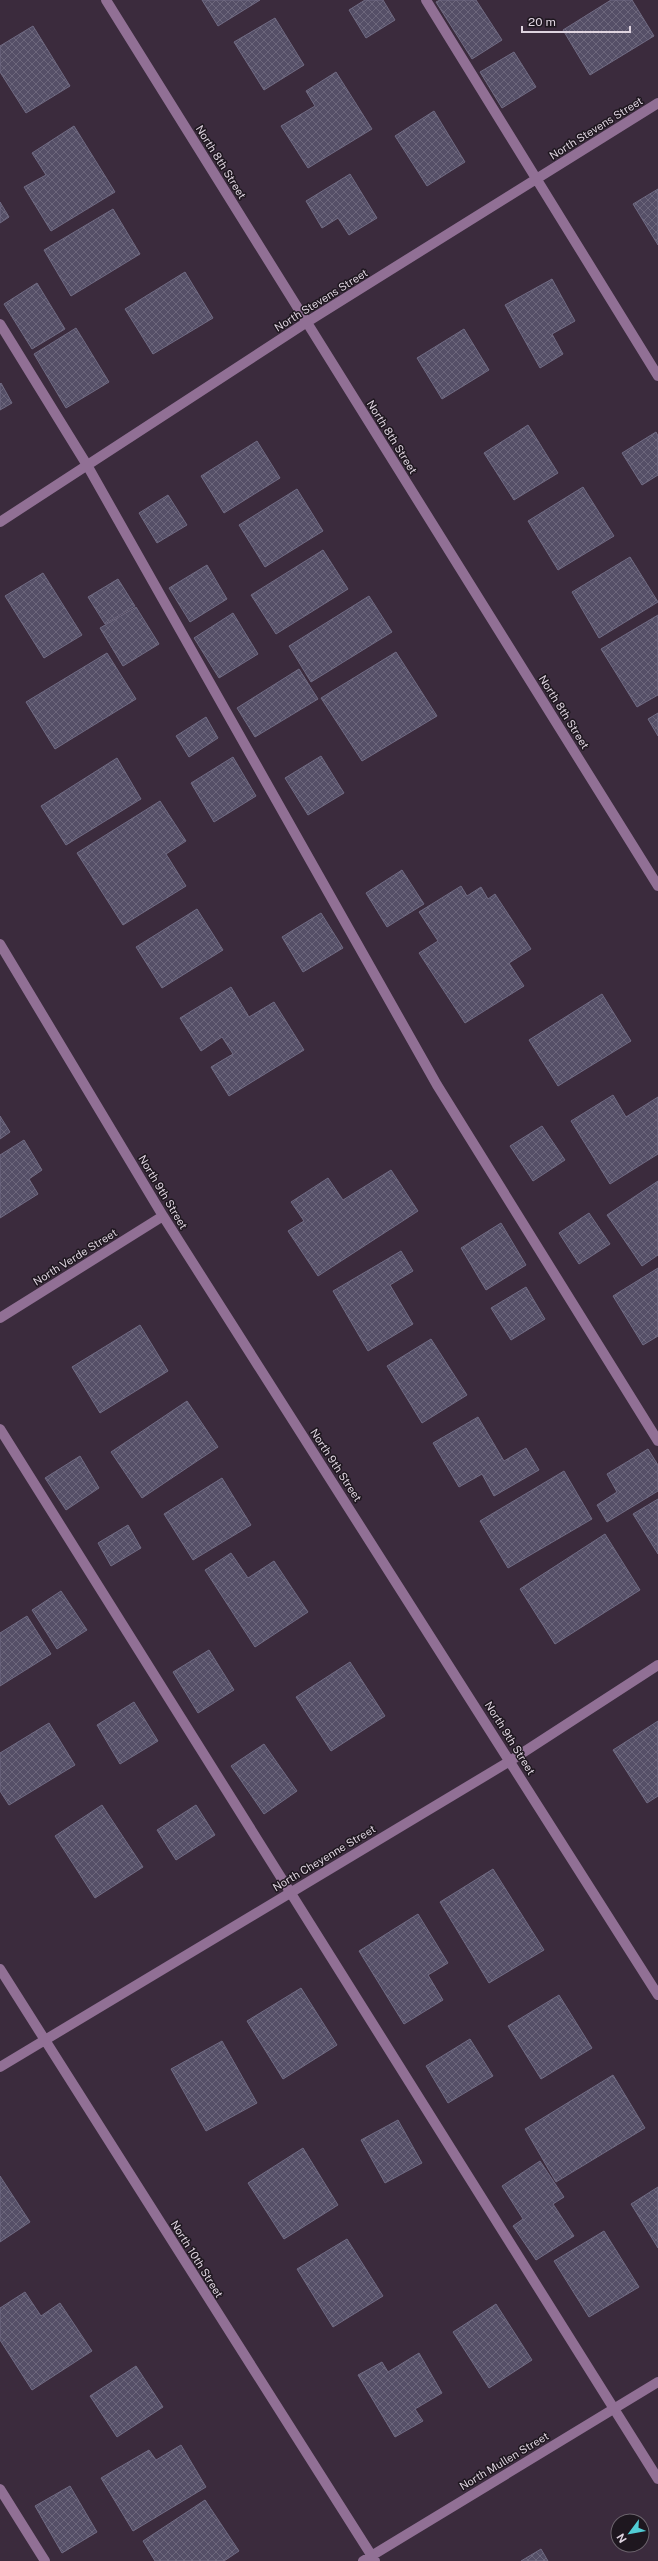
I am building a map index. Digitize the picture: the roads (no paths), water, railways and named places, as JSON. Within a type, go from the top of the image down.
[{"type":"street","name":"North 8th Street","points":[[106,0],[658,886]]},
{"type":"street","points":[[426,0],[658,376]]},
{"type":"street","name":"North Stevens Street","points":[[0,522],[307,322],[658,104]]},
{"type":"street","points":[[0,324],[87,465],[437,1085],[658,1441]]},
{"type":"street","name":"North 9th Street","points":[[0,944],[163,1216],[658,1995]]},
{"type":"street","name":"North Verde Street","points":[[0,1318],[163,1216]]},
{"type":"street","points":[[0,1429],[658,2479]]},
{"type":"street","name":"North Cheyenne Street","points":[[0,2067],[510,1761],[658,1665]]},
{"type":"street","name":"North 10th Street","points":[[0,1969],[370,2559]]},
{"type":"street","name":"North Mullen Street","points":[[370,2559],[658,2382]]},
{"type":"street","points":[[0,2489],[45,2561]]}]
